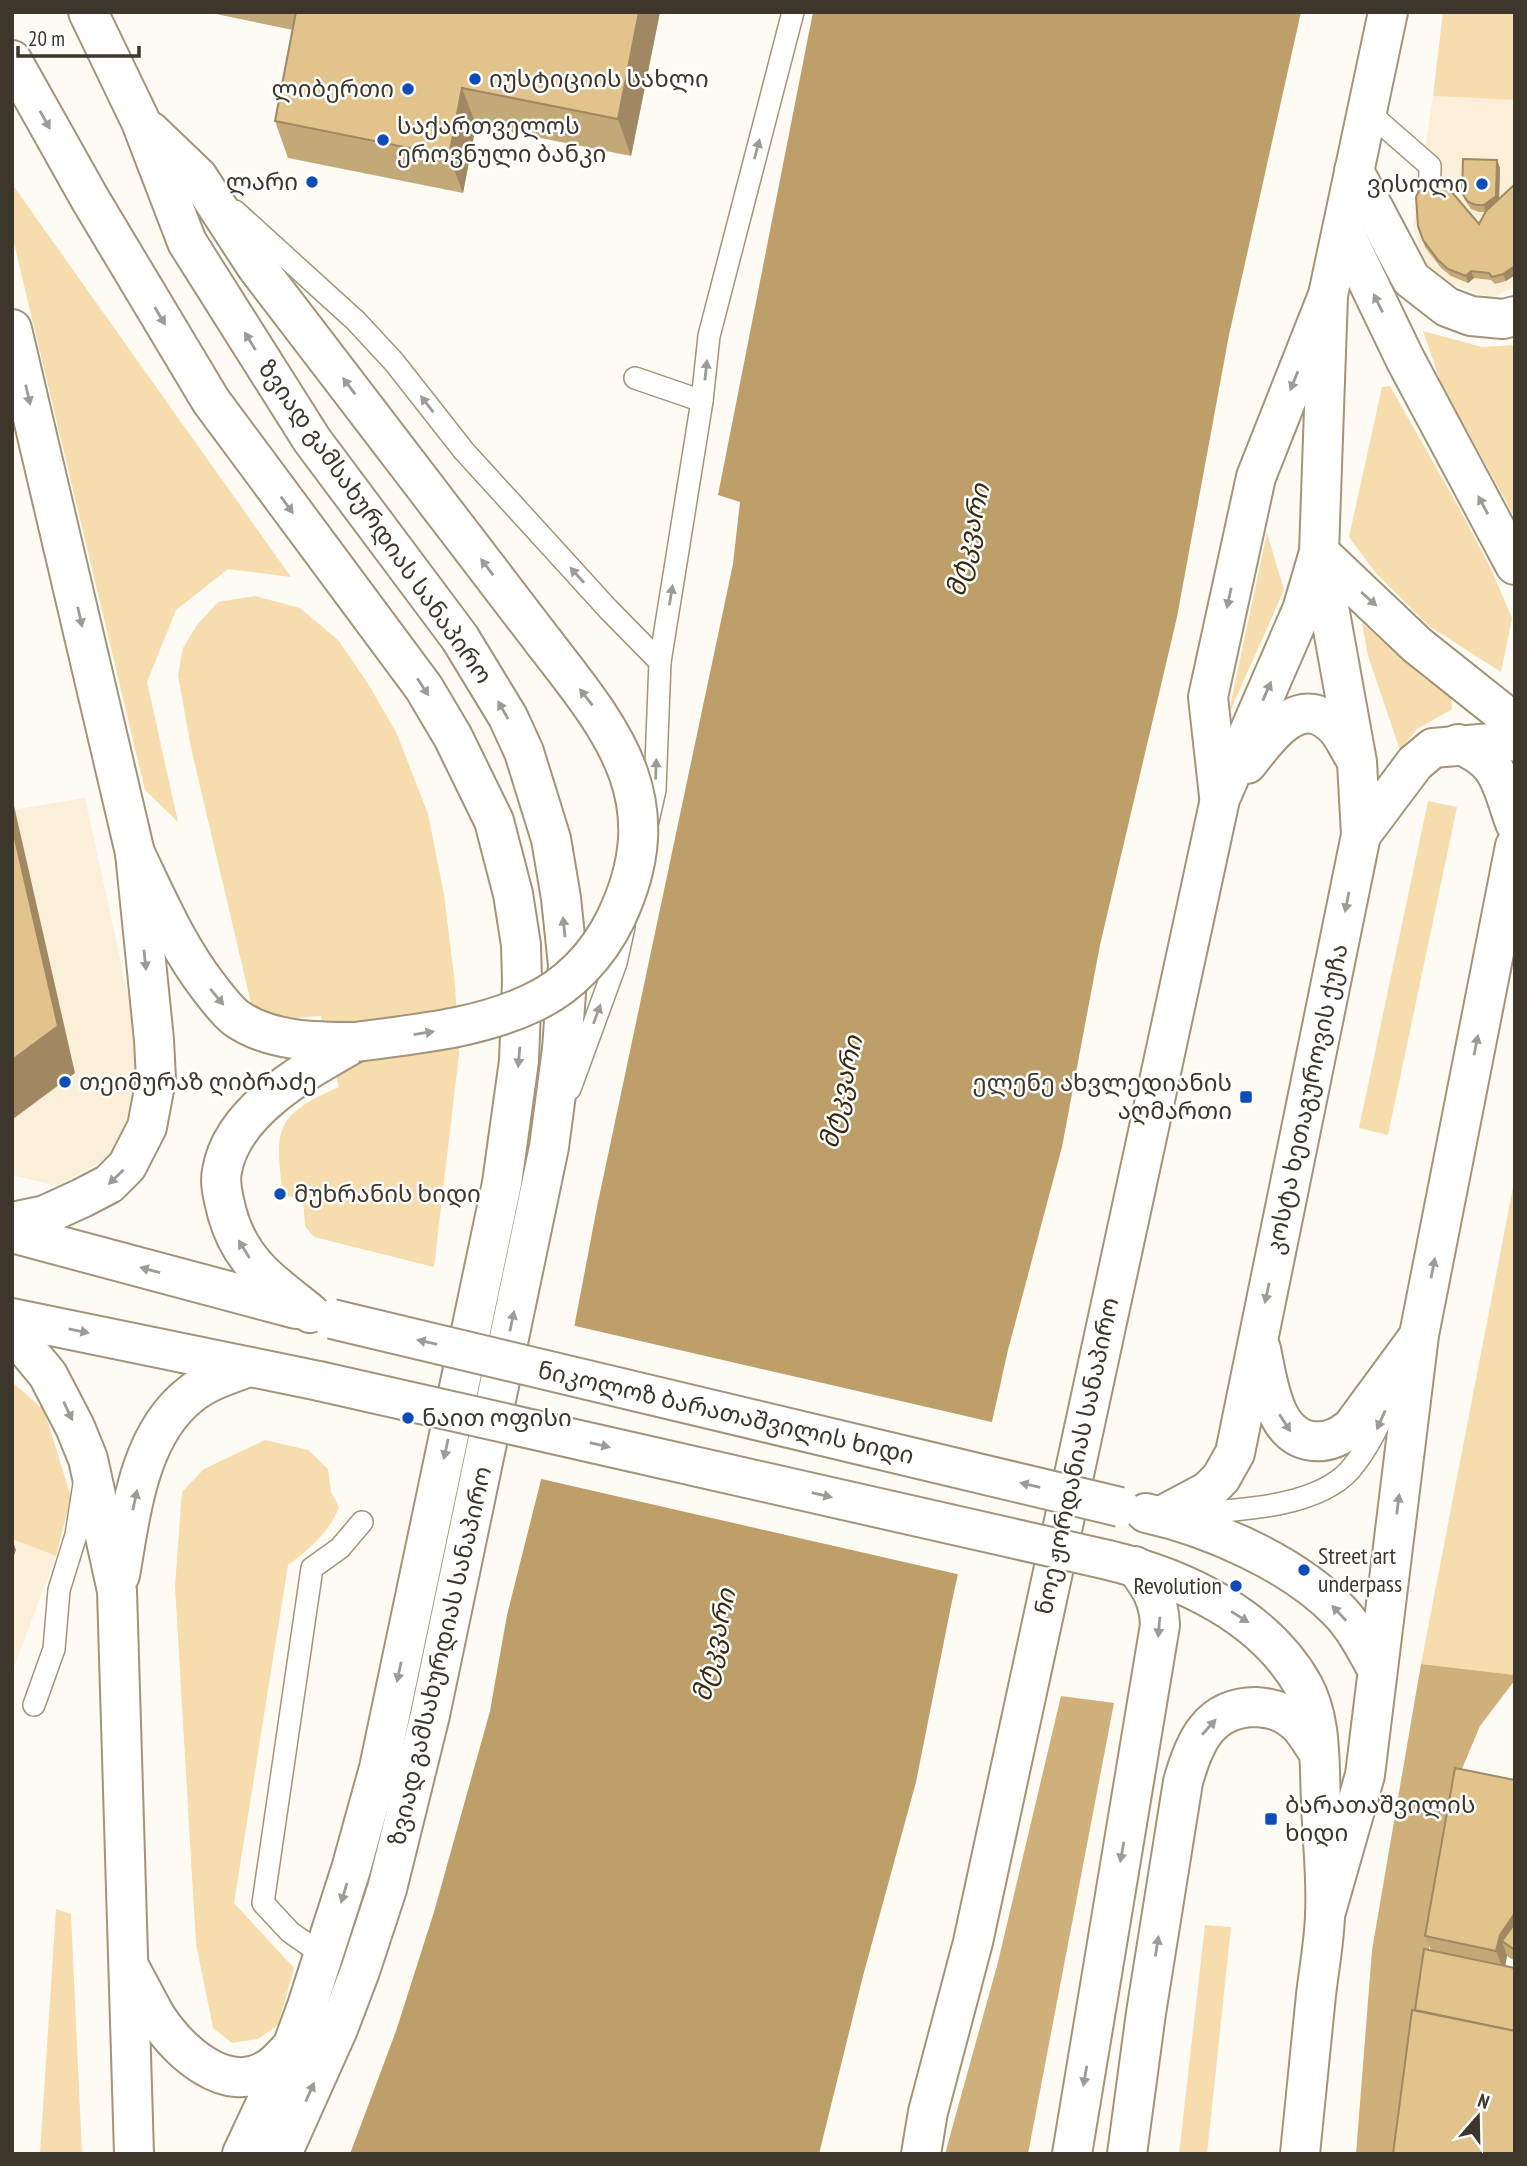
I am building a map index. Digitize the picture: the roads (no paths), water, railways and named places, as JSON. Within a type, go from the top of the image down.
[{"type":"main road","name":"ზვიად გამსახურდიას სანაპირო","points":[[88,12],[142,122],[187,242],[312,440],[460,638],[508,717],[524,752],[551,839],[568,965],[562,1049],[549,1147],[430,1715],[387,1889],[360,1971],[338,2029],[282,2154]]},
{"type":"main road","name":"ნოე ჟორდანიას სანაპირო","points":[[1220,799],[1208,697],[1256,477],[1328,295],[1388,12]]},
{"type":"main road","name":"ზვიად გამსახურდიას სანაპირო","points":[[12,60],[90,199],[211,401],[345,584],[397,650],[453,737],[494,821],[515,907],[521,945],[522,1019],[513,1116],[502,1183],[379,1769],[324,1956],[292,2046],[242,2154]]},
{"type":"main road","points":[[135,853],[171,930],[198,973],[235,1018],[261,1031],[292,1039],[356,1042],[481,1022],[531,1004],[559,988],[585,965],[611,928],[628,891],[639,841],[637,802],[630,777],[615,741],[596,710],[256,265],[198,177],[142,122]]},
{"type":"main road","points":[[1354,172],[1410,279],[1447,307],[1459,312],[1493,318],[1515,316]]},
{"type":"main road","points":[[1343,230],[1405,359],[1515,565]]},
{"type":"main road","name":"კოსტა ხეთაგუროვის ქუჩა","points":[[1161,1516],[1208,1491],[1221,1478],[1235,1453],[1361,835],[1357,762],[1319,552],[1328,295]]},
{"type":"main road","points":[[12,329],[135,853],[156,1079],[147,1127],[127,1166],[109,1184],[45,1215],[12,1222]]},
{"type":"main road","points":[[1319,552],[1417,645],[1515,723]]},
{"type":"main road","name":"ნოე ჟორდანიას სანაპირო","points":[[921,2154],[928,2112],[973,1942],[1220,799],[1302,610],[1319,552]]},
{"type":"main road","points":[[1220,799],[1264,742],[1288,719],[1301,714],[1311,713],[1322,717],[1338,730],[1357,762]]},
{"type":"main road","points":[[1361,835],[1415,763],[1433,748],[1515,741]]},
{"type":"main road","points":[[1458,744],[1477,752],[1496,769],[1515,823]]},
{"type":"main road","points":[[1325,1915],[1365,1775],[1419,1335],[1515,846]]},
{"type":"main road","points":[[321,1316],[260,1272],[242,1250],[221,1190],[222,1170],[243,1125],[260,1107],[282,1087],[356,1042]]},
{"type":"main road","name":"ნიკოლოზ ბარათაშვილის ხიდი","points":[[12,1233],[321,1316],[1161,1516],[1248,1550],[1313,1588],[1339,1611],[1357,1633],[1377,1669]]},
{"type":"main road","points":[[12,1318],[319,1381],[1121,1563],[1180,1584],[1257,1628],[1279,1651],[1304,1688],[1315,1716],[1319,1754],[1325,1915],[1300,2154]]},
{"type":"main road","points":[[1258,1335],[1270,1393],[1289,1432],[1304,1440],[1323,1442],[1341,1436],[1352,1427],[1419,1335]]},
{"type":"main road","points":[[12,1338],[25,1347],[48,1375],[61,1397],[88,1459],[117,1591],[134,2154]]},
{"type":"main road","points":[[117,1591],[139,1483],[149,1451],[161,1427],[174,1409],[192,1392],[249,1367]]},
{"type":"main road","points":[[1072,2154],[1160,1625],[1160,1608],[1149,1585],[1121,1563]]},
{"type":"main road","points":[[1127,2154],[1146,2013],[1191,1753],[1203,1732],[1219,1716],[1233,1709],[1249,1707],[1272,1708],[1288,1716],[1301,1728],[1319,1754]]},
{"type":"main road","points":[[127,1962],[158,2020],[197,2062],[217,2073],[237,2077],[258,2074],[270,2068],[292,2046]]},
{"type":"main road","name":"ნოე ჟორდანიას სანაპირო","points":[[903,2154],[928,2112]]},
{"type":"lane","points":[[549,1147],[616,964],[655,790],[660,662],[702,401],[709,336],[793,12]]},
{"type":"lane","points":[[1367,111],[1430,166],[1429,210],[1443,228]]},
{"type":"lane","points":[[198,177],[356,321],[394,362],[464,451],[660,662]]},
{"type":"lane","points":[[635,378],[702,401]]},
{"type":"lane","points":[[1161,1516],[1264,1508],[1307,1495],[1349,1471],[1375,1433],[1419,1335]]},
{"type":"lane","points":[[34,1705],[54,1649],[59,1590],[76,1535],[88,1459]]},
{"type":"lane","points":[[324,1956],[290,1932],[263,1903],[312,1567],[340,1548],[362,1522]]},
{"type":"water","name":"მტკვარი","points":[[813,12],[1301,12],[1229,335],[1177,617],[1100,945],[1062,1147],[1008,1350],[952,1601],[916,1782],[863,1976],[819,2154],[350,2154],[396,2031],[434,1912],[490,1711],[507,1615],[558,1412],[597,1207],[733,564],[740,502],[718,495]]},
{"type":"place","name":"იუსტიციის სახლი","points":[[475,79]]},
{"type":"place","name":"ლიბერთი","points":[[408,89]]},
{"type":"place","name":"საქართველოს ეროვნული ბანკი","points":[[383,140]]},
{"type":"place","name":"ლარი","points":[[312,182]]},
{"type":"place","name":"ვისოლი","points":[[1482,184]]},
{"type":"place","name":"თეიმურაზ ღიბრაძე","points":[[65,1082]]},
{"type":"place","name":"ელენე ახვლედიანის აღმართი","points":[[1246,1097]]},
{"type":"place","name":"მუხრანის ხიდი","points":[[280,1194]]},
{"type":"place","name":"ნაით ოფისი","points":[[408,1418]]},
{"type":"place","name":"Street art underpass","points":[[1304,1570]]},
{"type":"place","name":"Revolution","points":[[1236,1586]]},
{"type":"place","name":"ბარათაშვილის ხიდი","points":[[1271,1819]]}]
